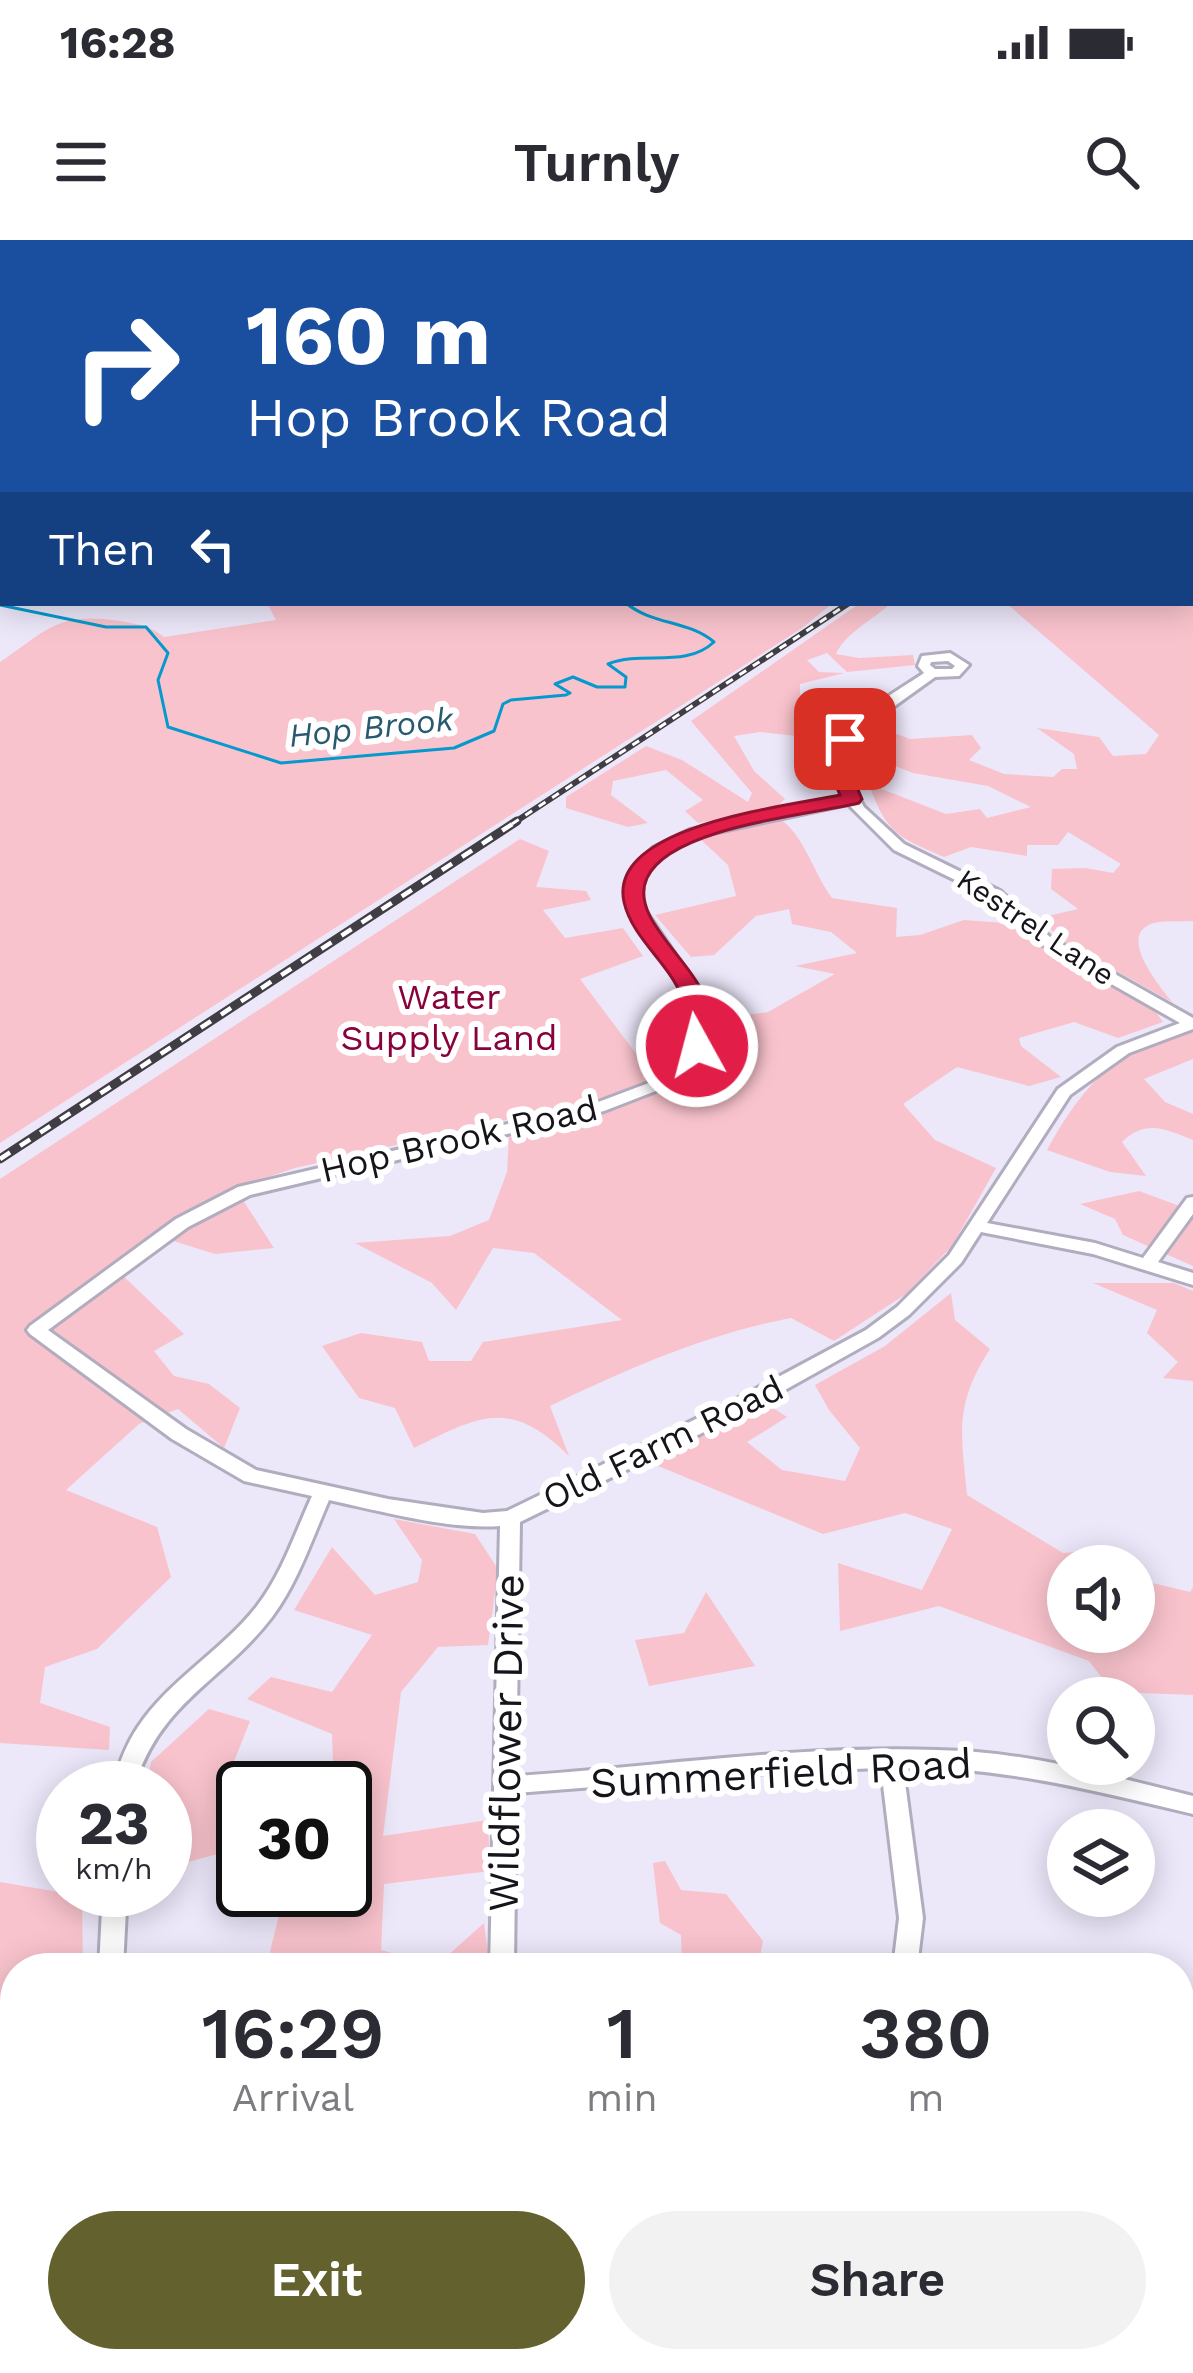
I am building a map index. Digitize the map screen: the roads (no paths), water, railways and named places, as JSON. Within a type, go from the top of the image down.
[{"type":"street","points":[[852,799],[840,778],[841,746],[859,725],[932,673]]},
{"type":"street","name":"Kestrel Lane","points":[[852,799],[869,822],[899,847],[978,883],[1046,941],[1193,1024]]},
{"type":"street","name":"Hop Brook Road","points":[[36,1330],[182,1223],[244,1191],[598,1108],[659,1084],[688,1060],[702,1031],[692,991],[635,906],[633,887],[642,867],[658,851],[695,832],[852,799]]},
{"type":"street","name":"Old Farm Road","points":[[36,1330],[209,1454],[251,1476],[322,1495],[483,1520],[510,1518],[744,1405],[872,1334],[928,1288],[977,1226],[1064,1092],[1123,1050],[1193,1024]]},
{"type":"street","points":[[1148,1263],[1193,1202]]},
{"type":"street","points":[[977,1226],[1148,1263],[1193,1280]]},
{"type":"street","points":[[130,1761],[148,1726],[268,1607],[322,1495]]},
{"type":"street","name":"Wildflower Drive","points":[[502,1953],[510,1518]]},
{"type":"street","points":[[891,1759],[910,1918],[906,1953]]},
{"type":"street","name":"Summerfield Road","points":[[508,1785],[891,1759],[979,1761],[1193,1805]]},
{"type":"street","points":[[112,1953],[114,1917]]},
{"type":"waterway","name":"Hop Brook","points":[[5,606],[106,627],[146,627],[168,653],[158,680],[168,727],[281,763],[454,748],[494,731],[503,704],[511,700],[566,695],[570,693],[555,684],[573,677],[597,687],[625,687],[626,677],[608,664],[690,655],[714,642],[630,606]]},
{"type":"railway","points":[[512,824],[844,606]]},
{"type":"railway","points":[[0,1159],[517,821]]},
{"type":"park label","name":"Water Supply Land","points":[[449,1018]]}]
